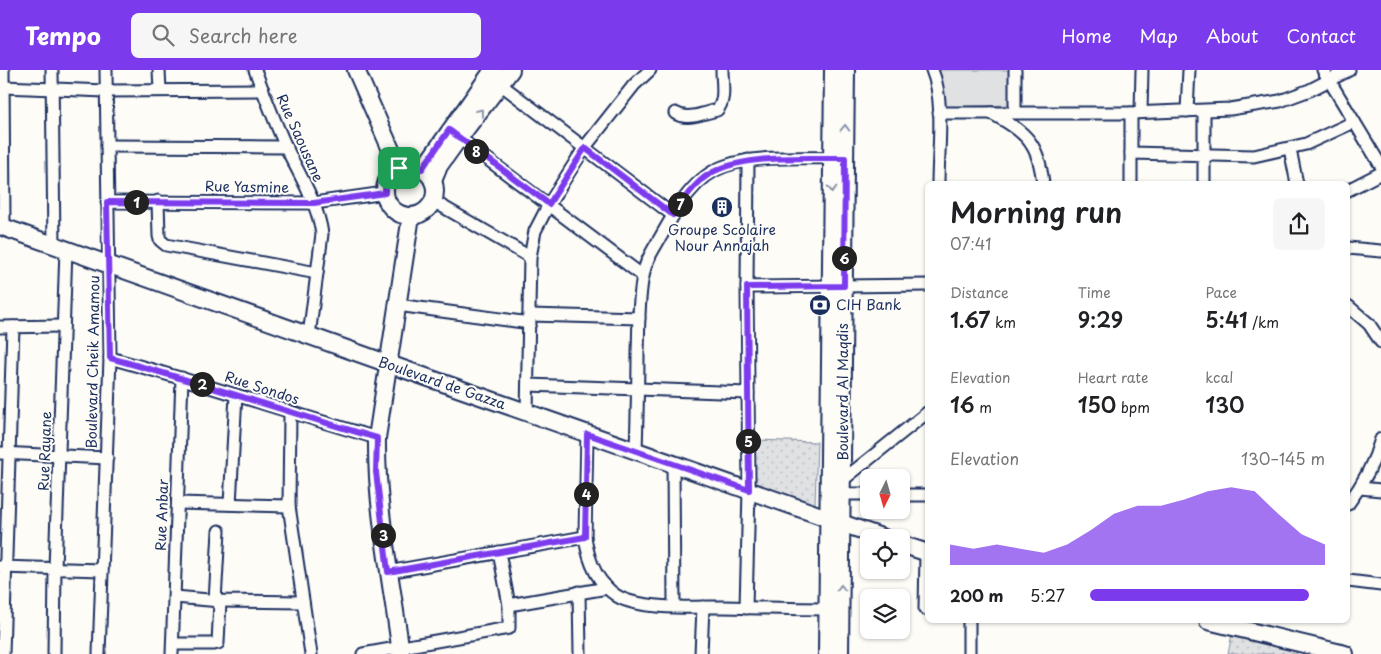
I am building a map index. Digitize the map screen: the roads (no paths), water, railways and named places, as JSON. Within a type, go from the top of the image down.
[{"type":"street","points":[[2,227],[3,70]]},
{"type":"street","name":"Rue Rayane","points":[[52,70],[63,326],[54,654]]},
{"type":"street","name":"Boulevard Cheik Amamou","points":[[99,654],[110,358],[106,70]]},
{"type":"street","points":[[159,70],[160,90]]},
{"type":"street","name":"Rue Saousane","points":[[255,70],[286,147],[314,203],[322,234],[308,336]]},
{"type":"street","points":[[356,70],[399,168]]},
{"type":"street","points":[[428,175],[439,166],[454,134],[495,77],[512,70]]},
{"type":"street","points":[[527,413],[530,257],[535,231],[549,204],[585,148],[634,85],[650,70]]},
{"type":"street","points":[[675,113],[680,116],[690,117],[717,110],[722,100],[722,70]]},
{"type":"street","name":"Boulevard Al Maqdis","points":[[827,654],[834,609],[835,520],[838,488],[838,158],[833,70]]},
{"type":"street","name":"Boulevard Al Maqdis","points":[[838,158],[846,70]]},
{"type":"street","points":[[932,70],[938,91],[938,181]]},
{"type":"street","points":[[1015,70],[1015,112]]},
{"type":"street","points":[[1131,181],[1131,153],[1142,70]]},
{"type":"street","points":[[1188,70],[1188,111]]},
{"type":"street","points":[[1323,70],[1381,166]]},
{"type":"street","points":[[939,113],[1136,113],[1204,111],[1255,106],[1280,101],[1329,81],[1349,70]]},
{"type":"street","points":[[495,77],[673,215]]},
{"type":"street","points":[[3,87],[106,91],[263,90]]},
{"type":"street","points":[[1204,111],[1204,181]]},
{"type":"street","points":[[990,112],[1029,139],[1038,154],[1042,181]]},
{"type":"street","points":[[1131,153],[1254,156],[1306,144],[1354,122]]},
{"type":"street","points":[[454,134],[642,276]]},
{"type":"street","points":[[107,146],[286,147]]},
{"type":"street","points":[[1290,149],[1296,181]]},
{"type":"street","points":[[636,451],[639,318],[642,276],[650,255],[686,196],[705,177],[718,169],[748,160],[838,158]]},
{"type":"street","points":[[746,608],[749,490],[748,160]]},
{"type":"street","points":[[409,166],[428,175],[435,193],[433,201],[424,212],[411,216],[403,215],[389,204],[385,193],[392,173],[399,168],[409,166]]},
{"type":"street","points":[[1350,189],[1381,173]]},
{"type":"street","name":"Rue Yasmine","points":[[107,202],[314,203],[385,193]]},
{"type":"street","points":[[433,201],[530,257]]},
{"type":"street","points":[[158,202],[159,236],[160,240],[166,245],[318,273]]},
{"type":"street","points":[[400,651],[376,472],[377,438],[411,216]]},
{"type":"street","name":"Boulevard de Gazza","points":[[2,227],[860,529]]},
{"type":"street","points":[[1350,248],[1381,250]]},
{"type":"street","points":[[747,287],[925,285]]},
{"type":"street","points":[[397,305],[530,319],[639,318]]},
{"type":"street","points":[[1350,308],[1369,324],[1381,342]]},
{"type":"street","points":[[0,327],[63,326]]},
{"type":"street","points":[[3,654],[5,453],[13,327]]},
{"type":"street","name":"Rue Sondos","points":[[110,358],[182,378],[290,413],[377,438]]},
{"type":"street","name":"Rue Anbar","points":[[173,649],[182,378]]},
{"type":"street","points":[[528,385],[748,392]]},
{"type":"street","points":[[230,504],[236,395]]},
{"type":"street","points":[[290,413],[289,506],[311,654]]},
{"type":"street","points":[[838,488],[925,415]]},
{"type":"street","points":[[587,434],[585,537],[587,552],[593,566],[608,588],[616,595],[628,601],[674,606],[834,609]]},
{"type":"street","points":[[1350,501],[1372,466],[1381,439]]},
{"type":"street","points":[[5,453],[107,458]]},
{"type":"street","points":[[673,464],[674,606]]},
{"type":"street","points":[[838,488],[860,492]]},
{"type":"street","points":[[1360,488],[1381,490]]},
{"type":"street","points":[[910,495],[925,495]]},
{"type":"street","points":[[178,503],[289,506]]},
{"type":"street","points":[[173,649],[218,643],[219,531]]},
{"type":"street","points":[[388,572],[585,537]]},
{"type":"street","points":[[910,547],[925,552]]},
{"type":"street","points":[[363,654],[400,651],[509,628],[509,605],[498,552]]},
{"type":"street","points":[[3,567],[102,570]]},
{"type":"street","points":[[1350,582],[1381,585]]},
{"type":"street","points":[[509,605],[608,588]]},
{"type":"street","points":[[580,592],[580,654]]},
{"type":"street","points":[[175,598],[218,601],[303,602]]},
{"type":"street","points":[[702,654],[703,607]]},
{"type":"street","name":"Boulevard Al Maqdis","points":[[834,609],[840,654]]},
{"type":"street","points":[[969,623],[969,654]]},
{"type":"street","points":[[1215,623],[1305,649],[1345,654]]},
{"type":"place","name":"Groupe Scolaire Nour Annajah","points":[[722,207]]},
{"type":"place","name":"CIH Bank","points":[[820,305]]}]
